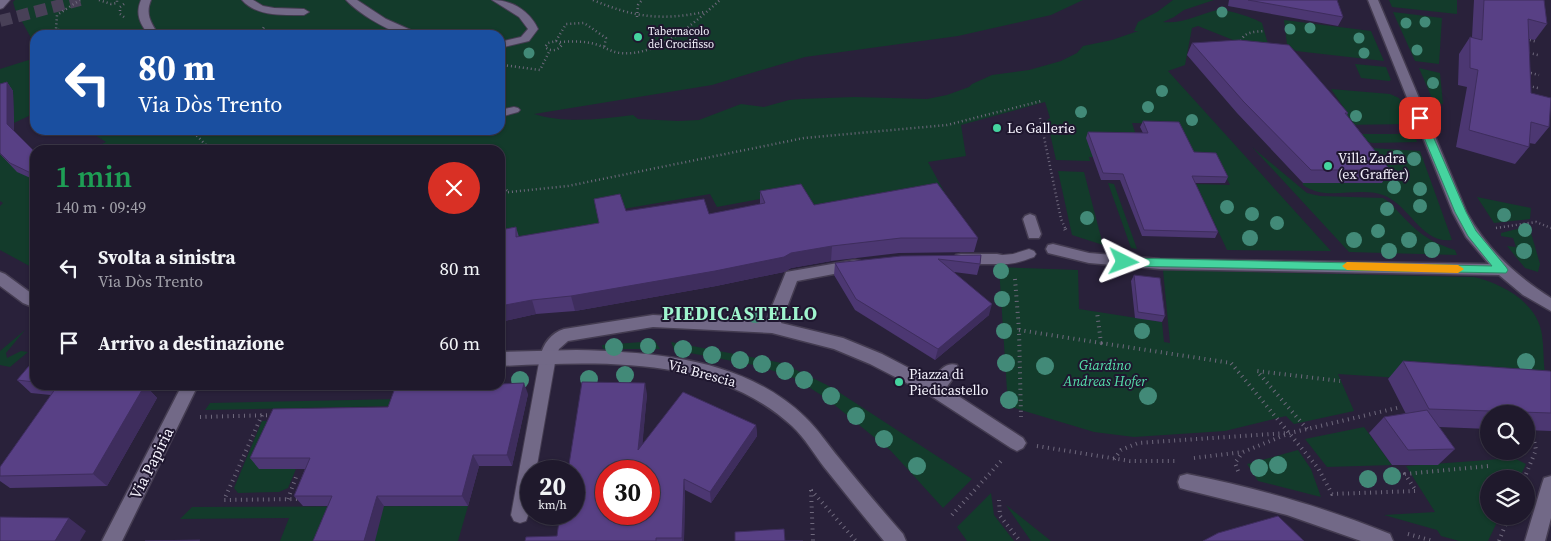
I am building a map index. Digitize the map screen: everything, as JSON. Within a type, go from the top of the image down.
[{"type":"street","points":[[1373,0],[1460,212],[1471,233],[1502,270],[1528,291],[1551,305]]},
{"type":"street","points":[[1030,219],[1034,234]]},
{"type":"street","points":[[1053,249],[1089,258],[1160,264],[1502,270]]},
{"type":"street","points":[[942,259],[997,259]]},
{"type":"street","points":[[772,328],[790,276],[831,268],[873,263]]},
{"type":"street","points":[[0,278],[30,300]]},
{"type":"street","points":[[548,357],[549,350],[554,342],[564,335],[653,321],[772,328],[836,343],[876,359],[934,389],[1017,443]]},
{"type":"street","name":"Via Brescia","points":[[505,359],[614,358],[665,363],[712,373],[750,387],[777,403],[798,421],[896,541]]},
{"type":"street","points":[[934,389],[951,370]]},
{"type":"street","name":"Via Papiria","points":[[112,541],[188,390]]},
{"type":"street","points":[[1187,482],[1247,494],[1301,509],[1383,541]]},
{"type":"street","points":[[1535,541],[1551,484]]},
{"type":"lane","points":[[0,6],[5,0]]},
{"type":"lane","points":[[146,0],[142,12],[146,25],[150,30]]},
{"type":"lane","points":[[248,0],[259,8],[268,11],[304,12]]},
{"type":"lane","points":[[351,0],[401,30]]},
{"type":"lane","points":[[496,0],[523,14],[529,20],[533,29],[524,39],[505,44]]},
{"type":"lane","points":[[505,113],[514,110]]},
{"type":"lane","points":[[997,259],[1013,259],[1029,254]]},
{"type":"lane","points":[[530,460],[548,357]]},
{"type":"path","points":[[59,30],[56,29],[57,15],[80,0]]},
{"type":"path","points":[[99,0],[111,4],[117,3],[117,0]]},
{"type":"path","points":[[593,0],[617,11],[637,17],[669,19],[707,11]]},
{"type":"path","points":[[637,17],[638,5],[642,0]]},
{"type":"path","points":[[560,42],[560,48],[550,50],[545,47],[546,44],[556,41],[587,42],[624,54],[656,46],[720,0]]},
{"type":"path","points":[[556,41],[566,24],[584,23],[606,38],[604,48]]},
{"type":"path","points":[[1241,41],[1242,36],[1248,33],[1265,31]]},
{"type":"path","points":[[1520,38],[1537,42]]},
{"type":"path","points":[[505,65],[540,70],[550,50]]},
{"type":"path","points":[[1520,50],[1538,55]]},
{"type":"path","points":[[1520,71],[1538,75]]},
{"type":"path","points":[[1524,84],[1538,88]]},
{"type":"path","points":[[505,192],[568,186],[804,138],[947,125],[1041,102]]},
{"type":"path","points":[[1040,118],[1061,219],[1070,237]]},
{"type":"path","points":[[196,135],[206,145]]},
{"type":"path","points":[[505,188],[510,192]]},
{"type":"path","points":[[1490,229],[1536,222],[1551,228]]},
{"type":"path","points":[[1013,259],[1019,330],[1022,411]]},
{"type":"path","points":[[1097,312],[1101,343]]},
{"type":"path","points":[[1019,330],[1231,363],[1318,468],[1332,494],[1416,491],[1405,474],[1489,466]]},
{"type":"path","points":[[1308,429],[1257,370],[1340,381]]},
{"type":"path","points":[[1114,459],[1117,453],[1128,446],[1138,444],[1290,433],[1401,407]]},
{"type":"path","points":[[262,415],[224,500],[300,499]]},
{"type":"path","points":[[196,417],[281,415]]},
{"type":"path","points":[[1192,458],[1243,452],[1290,433]]},
{"type":"path","points":[[952,515],[1017,443],[1130,461],[1182,460]]},
{"type":"path","points":[[1238,472],[1235,463],[1243,452]]},
{"type":"path","points":[[288,499],[296,477]]},
{"type":"path","points":[[814,541],[811,490],[856,541]]},
{"type":"path","points":[[999,500],[998,509],[1000,516],[1020,541]]},
{"type":"path","points":[[1499,541],[1505,525]]},
{"type":"green space","points":[[15,0],[1083,0],[1051,15],[958,36],[805,57],[712,85],[534,114],[571,120],[633,115],[638,119],[678,121],[699,120],[741,104],[764,107],[789,100],[801,99],[854,97],[927,99],[947,95],[969,87],[992,75],[1029,70],[1061,61],[1077,53],[1083,46],[1112,40],[1138,31],[1134,31],[1138,22],[1157,12],[1173,0],[1214,0],[1184,10],[1163,22],[1177,22],[1217,10],[1226,10],[1262,23],[1268,44],[1233,40],[1198,26],[1192,28],[1185,65],[1168,71],[1331,251],[1227,250],[1196,184],[1230,185],[1216,156],[1194,156],[1179,124],[1132,123],[1136,135],[1097,157],[1089,157],[1090,161],[1056,160],[1047,120],[1050,118],[1045,102],[961,125],[966,156],[928,162],[946,195],[813,220],[798,192],[717,207],[710,194],[623,209],[599,225],[505,245],[505,145],[100,145],[106,142],[95,135],[505,135],[505,30],[30,30],[30,36],[13,2]]},
{"type":"green space","points":[[1389,0],[1457,0],[1457,14],[1392,7]]},
{"type":"green space","points":[[1393,12],[1442,18],[1439,64],[1415,61]]},
{"type":"green space","points":[[1284,20],[1371,31],[1384,61],[1296,51],[1287,44]]},
{"type":"green space","points":[[30,60],[30,115],[14,123],[13,91],[0,95],[0,69]]},
{"type":"green space","points":[[1355,64],[1386,67],[1391,80],[1361,78]]},
{"type":"green space","points":[[1419,68],[1440,73],[1443,104],[1434,103]]},
{"type":"green space","points":[[1331,89],[1390,94],[1399,98],[1411,124],[1340,125],[1346,111]]},
{"type":"green space","points":[[1357,134],[1414,134],[1417,142],[1373,143],[1349,138]]},
{"type":"green space","points":[[1252,147],[1307,193],[1320,196],[1383,198],[1418,231],[1443,246],[1455,250],[1457,255],[1349,252]]},
{"type":"green space","points":[[1354,147],[1420,151],[1452,240],[1441,240],[1432,236],[1401,207],[1383,195],[1363,192],[1322,192],[1312,190],[1303,185],[1303,183],[1381,183]]},
{"type":"green space","points":[[0,154],[30,177],[30,266],[0,250],[0,206],[3,203],[0,201]]},
{"type":"green space","points":[[1058,171],[1084,172],[1103,245],[1072,235]]},
{"type":"green space","points":[[1108,183],[1114,184],[1137,249],[1131,248]]},
{"type":"green space","points":[[1477,197],[1531,208],[1530,219],[1494,223]]},
{"type":"green space","points":[[1529,226],[1540,264],[1538,272],[1525,268],[1507,246],[1516,247],[1513,238],[1501,236],[1501,233]]},
{"type":"green space","name":"Giardino Andreas Hofer","points":[[999,267],[1078,270],[1079,309],[1162,322],[1164,342],[1170,343],[1163,270],[1474,277],[1507,290],[1526,304],[1534,313],[1542,335],[1545,374],[1493,384],[1338,374],[1354,411],[1294,424],[1286,416],[1225,431],[1134,437],[1094,432],[1008,406]]},
{"type":"green space","points":[[25,330],[6,353],[7,358],[21,351],[28,352],[10,367],[0,365],[0,351]]},
{"type":"green space","points":[[655,341],[660,349],[603,349],[602,345]]},
{"type":"green space","points":[[671,342],[782,363],[831,387],[972,479],[943,508],[891,451],[826,398],[794,378],[759,366],[674,350]]},
{"type":"green space","points":[[401,399],[399,406],[205,410],[210,403]]},
{"type":"green space","points":[[282,420],[260,469],[296,469],[288,488],[279,492],[238,493],[234,488],[262,421]]},
{"type":"green space","points":[[1364,427],[1392,465],[1327,467],[1305,439]]},
{"type":"green space","points":[[1298,450],[1311,469],[1321,497],[1258,481],[1247,464]]},
{"type":"green space","points":[[1487,460],[1518,460],[1526,464],[1523,470],[1480,470],[1480,525],[1496,525],[1488,541],[1459,541],[1441,536],[1437,530],[1384,515],[1435,512],[1406,466]]},
{"type":"green space","points":[[991,493],[994,515],[1014,541],[967,541],[957,527]]},
{"type":"green space","points":[[1006,505],[1051,541],[1031,541]]},
{"type":"green space","points":[[468,506],[458,541],[280,541],[289,518],[180,519],[192,507]]},
{"type":"building","points":[[1248,0],[1337,0],[1343,17]]},
{"type":"building","points":[[1484,0],[1544,0],[1547,24],[1528,19],[1531,93],[1551,98],[1549,127],[1531,122],[1529,147],[1469,130],[1478,70],[1470,68],[1470,37],[1482,40]]},
{"type":"building","points":[[1239,40],[1289,45],[1348,113],[1345,113],[1390,170],[1311,170],[1243,101],[1192,43]]},
{"type":"building","points":[[7,82],[7,124],[30,147],[30,173],[10,163],[0,153],[0,84]]},
{"type":"building","points":[[1143,121],[1179,122],[1194,152],[1216,153],[1228,177],[1192,176],[1218,232],[1144,230],[1123,174],[1103,173],[1088,132],[1148,133]]},
{"type":"building","points":[[937,183],[978,238],[901,238],[832,246],[791,253],[784,257],[715,271],[571,296],[505,305],[505,229],[516,227],[516,237],[599,223],[594,199],[620,194],[626,211],[704,199],[709,214],[765,203],[760,191],[801,184],[814,205]]},
{"type":"building","points":[[981,255],[980,264],[938,259],[992,304],[938,349],[856,299],[835,263],[901,256]]},
{"type":"building","points":[[1134,275],[1160,278],[1165,316],[1138,312]]},
{"type":"building","points":[[1403,361],[1551,372],[1551,413],[1535,412],[1535,405],[1480,405],[1480,411],[1429,409]]},
{"type":"building","points":[[30,365],[30,381],[17,380]]},
{"type":"building","points":[[582,382],[645,383],[638,450],[683,392],[756,425],[710,492],[684,479],[682,538],[656,538],[656,541],[525,541],[526,537],[557,536],[558,525],[585,525],[585,460],[570,460]]},
{"type":"building","points":[[524,383],[507,455],[473,455],[462,496],[377,496],[364,541],[313,541],[332,496],[294,496],[310,458],[250,458],[273,409],[388,407],[394,390],[505,390],[505,384]]},
{"type":"building","points":[[54,390],[142,390],[93,474],[0,476],[0,467]]},
{"type":"building","points":[[1427,410],[1455,449],[1408,450],[1384,417]]},
{"type":"building","points":[[1278,516],[1304,541],[1203,541],[1218,533]]},
{"type":"building","points":[[0,517],[69,518],[55,541],[0,541]]},
{"type":"building","points":[[784,529],[785,541],[735,541],[735,532]]},
{"type":"building","points":[[200,540],[199,541],[145,541]]},
{"type":"tunnel","points":[[0,21],[80,0]]},
{"type":"slow traffic","points":[[1347,266],[1458,269]]},
{"type":"place","name":"Tabernacolo del Crocifisso","points":[[638,37]]},
{"type":"place","name":"Le Gallerie","points":[[997,128]]},
{"type":"place","name":"Villa Zadra (ex Graffer)","points":[[1328,166]]},
{"type":"place","name":"Piazza di Piedicastello","points":[[899,382]]},
{"type":"district","name":"PIEDICASTELLO","points":[[740,313]]},
{"type":"route","points":[[1124,262],[1502,270],[1471,233],[1460,212],[1420,118]]}]
